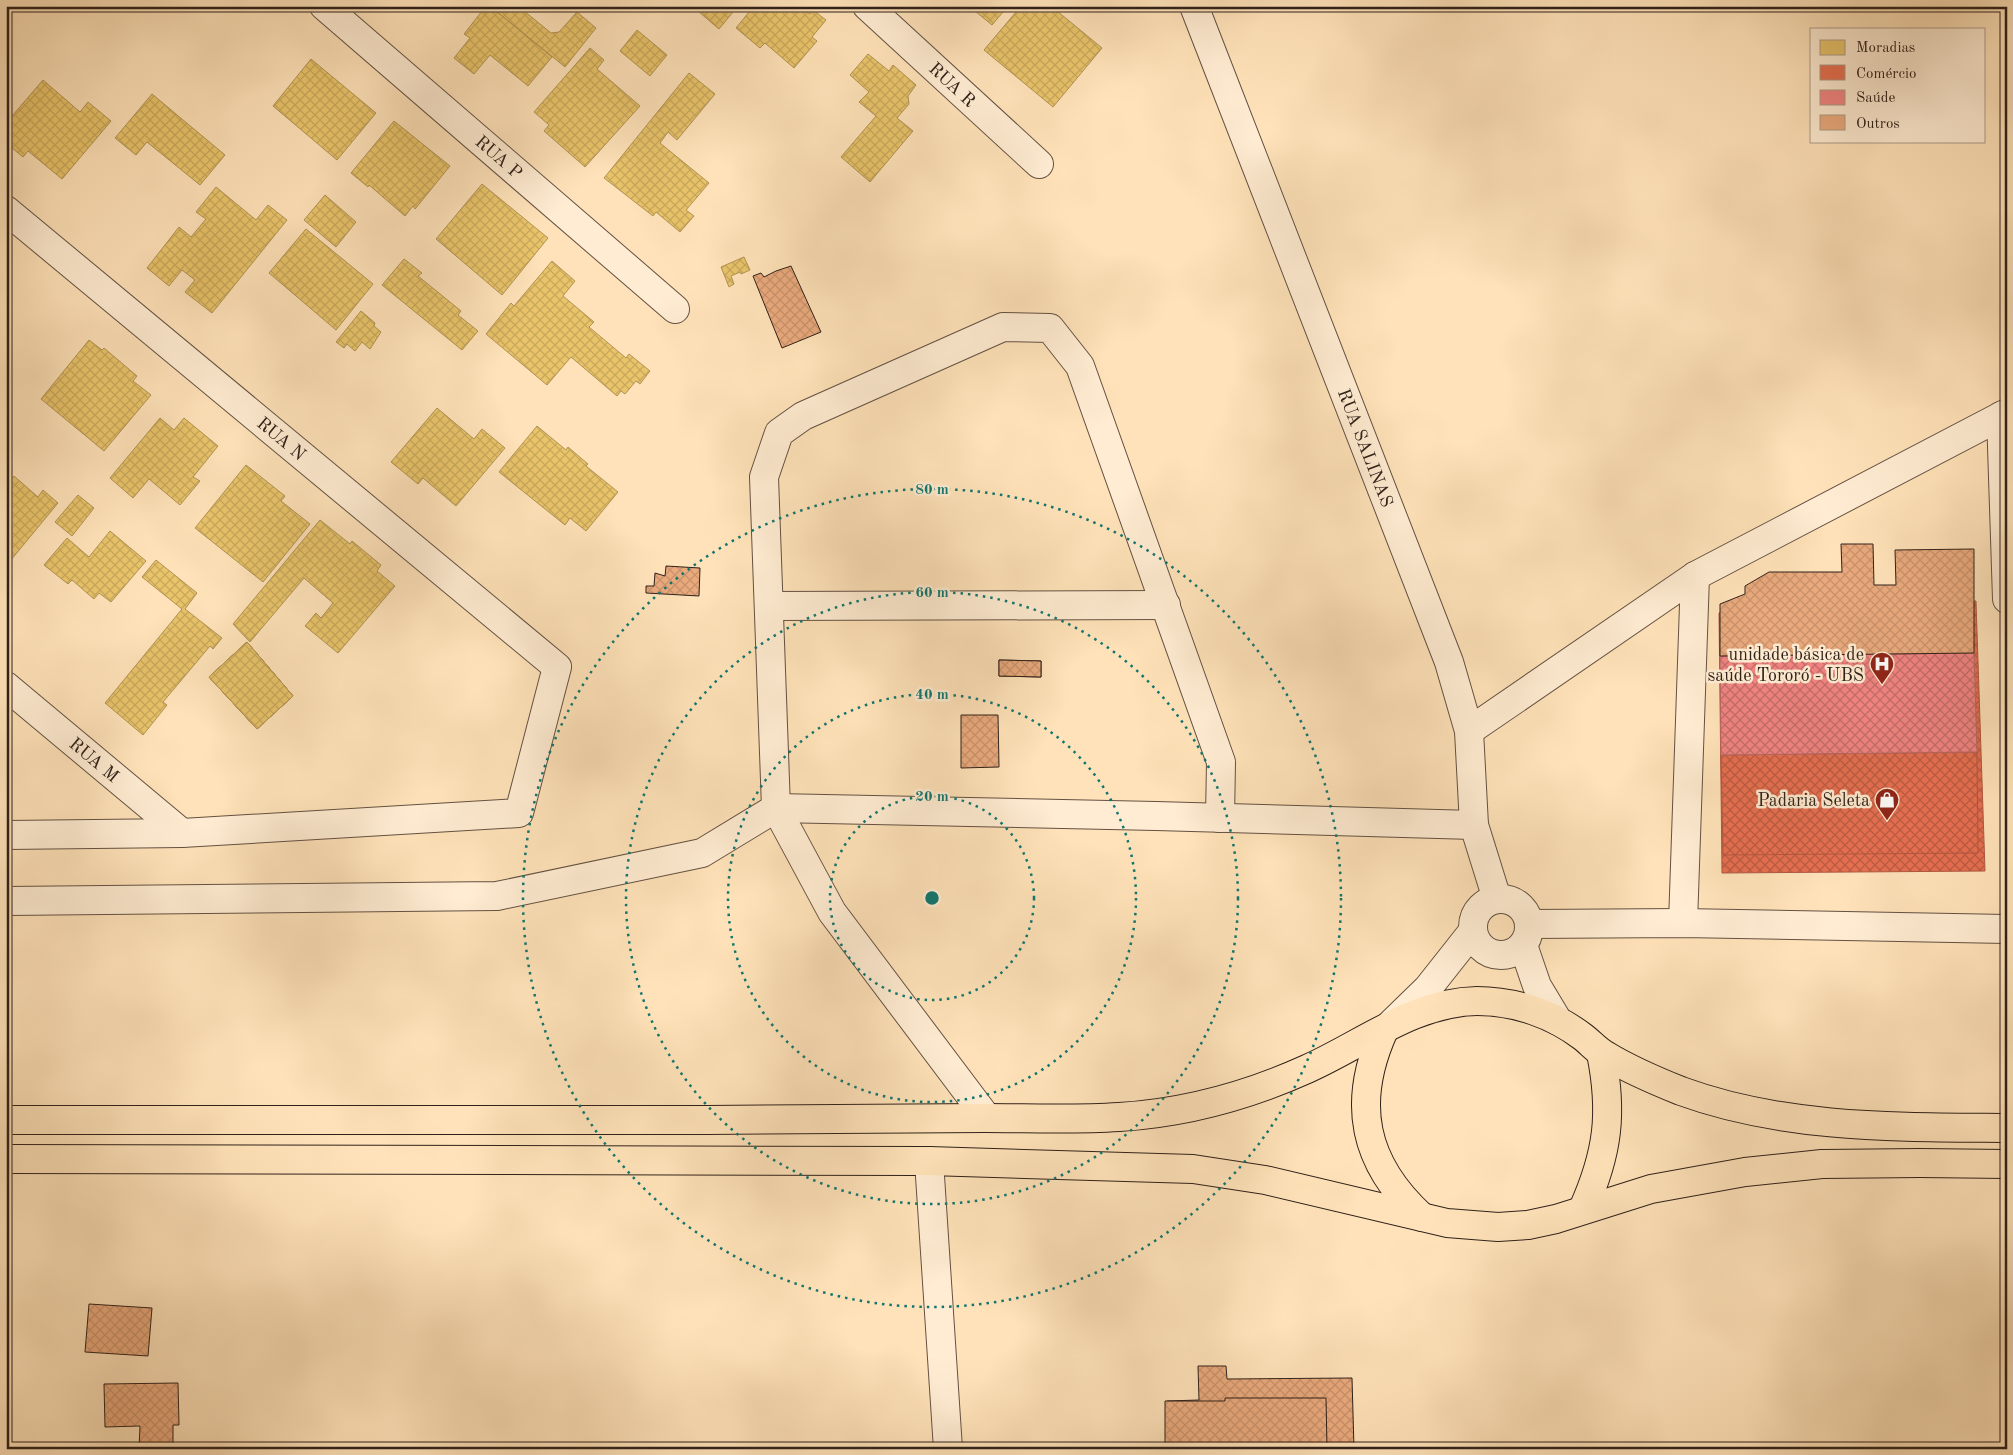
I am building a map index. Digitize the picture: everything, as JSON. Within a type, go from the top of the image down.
[{"type":"main road","points":[[6,1120],[838,1120],[1120,1117],[1188,1108],[1230,1099],[1306,1069],[1406,1017],[1430,1008],[1456,1002],[1481,1001],[1507,1003],[1533,1010],[1558,1021],[1581,1036],[1601,1053],[1641,1074],[1683,1091],[1726,1105],[1773,1116],[1822,1122],[1907,1127],[2007,1128]]},
{"type":"main road","points":[[1384,1030],[1373,1054],[1367,1079],[1366,1105],[1368,1130],[1376,1156],[1388,1179],[1403,1200],[1422,1217]]},
{"type":"main road","points":[[1583,1209],[1595,1183],[1603,1155],[1607,1127],[1607,1086],[1601,1053]]},
{"type":"main road","points":[[6,1159],[929,1161],[1193,1169],[1265,1180],[1473,1227],[1528,1225],[1556,1219],[1651,1189],[1745,1172],[1822,1164],[2007,1164]]},
{"type":"street","name":"RUA P","points":[[324,6],[675,309]]},
{"type":"street","name":"RUA R","points":[[866,6],[1039,164]]},
{"type":"street","name":"RUA SALINAS","points":[[1194,6],[1449,662],[1469,731],[1474,825],[1497,899]]},
{"type":"street","name":"RUA N","points":[[6,210],[557,667],[519,813],[182,833]]},
{"type":"street","points":[[987,1118],[832,912],[776,808],[764,477],[779,433],[803,416],[1003,327],[1050,328],[1080,366],[1221,762],[1220,818]]},
{"type":"street","points":[[1469,731],[1695,576],[2004,415],[2007,599]]},
{"type":"street","points":[[1683,923],[1695,576]]},
{"type":"street","points":[[769,606],[1166,605]]},
{"type":"street","name":"RUA M","points":[[6,686],[182,833]]},
{"type":"street","points":[[6,901],[497,896],[702,853],[776,808],[1474,825]]},
{"type":"street","points":[[6,835],[182,833]]},
{"type":"street","points":[[1526,934],[1515,952],[1505,956],[1494,954],[1484,950],[1477,942],[1473,931],[1474,920],[1479,910],[1487,903],[1497,899],[1508,900],[1518,905],[1526,913],[1526,934],[1537,986],[1558,1021]]},
{"type":"street","points":[[1526,934],[1683,923],[2007,929]]},
{"type":"street","points":[[1384,1030],[1428,988],[1473,931]]},
{"type":"street","points":[[929,1161],[948,1449]]},
{"type":"building: Moradias","points":[[486,6],[490,6],[552,57],[528,86],[490,55],[474,74],[454,58],[470,38],[464,34]]},
{"type":"building: Moradias","points":[[490,6],[518,6],[551,33],[559,32],[577,12],[596,28],[565,67]]},
{"type":"building: Moradias","points":[[692,6],[738,6],[719,29]]},
{"type":"building: Moradias","points":[[754,6],[804,6],[803,9],[810,14],[813,10],[826,20],[812,37],[817,41],[794,68],[765,43],[760,48],[736,28]]},
{"type":"building: Moradias","points":[[969,6],[1008,6],[992,25]]},
{"type":"building: Moradias","points":[[1021,6],[1051,6],[1102,48],[1053,107],[984,50]]},
{"type":"building: Moradias","points":[[637,30],[667,55],[650,76],[620,51]]},
{"type":"building: Moradias","points":[[590,48],[604,60],[597,69],[640,106],[585,167],[544,131],[549,125],[534,112]]},
{"type":"building: Moradias","points":[[868,54],[889,71],[893,65],[916,85],[908,96],[909,104],[897,118],[913,131],[870,182],[841,157],[876,116],[859,102],[869,92],[850,75]]},
{"type":"building: Moradias","points":[[311,59],[376,113],[337,160],[273,106]]},
{"type":"building: Moradias","points":[[689,73],[715,94],[677,140],[668,132],[660,143],[709,183],[686,210],[694,216],[680,232],[656,212],[653,216],[604,178]]},
{"type":"building: Moradias","points":[[43,80],[80,112],[88,102],[111,121],[62,179],[28,151],[23,157],[6,143],[6,123]]},
{"type":"building: Moradias","points":[[152,94],[225,155],[200,185],[147,142],[136,155],[115,138]]},
{"type":"building: Moradias","points":[[394,121],[450,166],[415,209],[413,206],[405,216],[369,185],[368,187],[351,173]]},
{"type":"building: Moradias","points":[[482,184],[548,238],[502,295],[436,239]]},
{"type":"building: Moradias","points":[[216,187],[256,220],[268,205],[287,220],[212,313],[185,292],[195,280],[182,270],[169,286],[147,268],[179,227],[191,237],[206,219],[196,212]]},
{"type":"building: Moradias","points":[[325,195],[356,222],[336,247],[304,220]]},
{"type":"building: Moradias","points":[[306,229],[373,284],[336,330],[269,273]]},
{"type":"building: Moradias","points":[[744,257],[750,270],[731,276],[734,284],[729,287],[721,267]]},
{"type":"building: Moradias","points":[[404,259],[422,273],[418,276],[461,311],[458,315],[478,331],[462,350],[382,285]]},
{"type":"building: Moradias","points":[[552,261],[575,281],[563,296],[594,322],[589,327],[626,358],[629,354],[650,371],[640,384],[636,381],[625,394],[621,391],[617,396],[571,357],[547,385],[486,334],[511,303],[514,306]]},
{"type":"building: Moradias","points":[[361,311],[375,323],[374,326],[381,332],[370,349],[362,342],[355,351],[347,344],[344,348],[336,342]]},
{"type":"building: Moradias","points":[[89,340],[102,350],[104,348],[137,376],[133,381],[151,395],[104,451],[41,399]]},
{"type":"building: Moradias","points":[[437,408],[474,439],[482,429],[505,448],[456,506],[423,478],[418,484],[391,462]]},
{"type":"building: Moradias","points":[[160,418],[174,430],[184,418],[218,446],[193,477],[200,481],[180,505],[149,479],[133,498],[110,478]]},
{"type":"building: Moradias","points":[[537,426],[566,450],[568,447],[588,464],[586,466],[618,492],[586,531],[570,518],[565,525],[499,472]]},
{"type":"building: Moradias","points":[[246,465],[285,496],[281,501],[310,524],[263,582],[195,528]]},
{"type":"building: Moradias","points":[[14,476],[38,497],[43,490],[58,503],[6,566],[6,486]]},
{"type":"building: Moradias","points":[[78,495],[94,508],[72,536],[55,522]]},
{"type":"building: Moradias","points":[[320,520],[350,544],[352,541],[381,565],[377,571],[395,586],[338,653],[305,626],[316,613],[321,618],[333,603],[304,578],[250,642],[233,624]]},
{"type":"building: Moradias","points":[[110,531],[146,561],[111,602],[99,593],[94,599],[72,580],[68,584],[44,565],[67,538],[89,557]]},
{"type":"building: Moradias","points":[[156,560],[197,593],[185,609],[222,638],[213,649],[210,646],[163,702],[167,705],[143,735],[105,703],[182,609],[142,577]]},
{"type":"building: Moradias","points":[[247,642],[293,696],[257,729],[209,677]]},
{"type":"building: Moradias","points":[[247,642],[293,696],[257,729],[209,677]]},
{"type":"building: Moradias","points":[[247,642],[293,696],[257,729],[209,677]]},
{"type":"building: Moradias","points":[[247,642],[293,696],[257,729],[209,677]]},
{"type":"building: Moradias","points":[[247,642],[293,696],[257,729],[209,677]]},
{"type":"building: Comércio","points":[[1976,601],[1985,871],[1722,873],[1719,613],[1742,602]]},
{"type":"building: Comércio","points":[[1977,752],[1978,853],[1723,855],[1721,755]]},
{"type":"building: Saúde","points":[[1974,653],[1977,752],[1721,755],[1720,656]]},
{"type":"building: Outros","points":[[791,266],[821,332],[782,348],[753,276],[761,273],[764,277]]},
{"type":"building: Outros","points":[[1841,544],[1873,544],[1874,585],[1896,585],[1895,550],[1974,549],[1974,653],[1720,656],[1720,604],[1745,594],[1745,586],[1769,572],[1842,572]]},
{"type":"building: Outros","points":[[666,566],[700,568],[699,596],[646,593],[646,586],[654,586],[655,573],[665,576]]},
{"type":"building: Outros","points":[[999,660],[1041,661],[1041,677],[999,676]]},
{"type":"building: Outros","points":[[999,660],[1041,661],[1041,677],[999,676]]},
{"type":"building: Outros","points":[[961,715],[998,715],[999,767],[961,768]]},
{"type":"building: Outros","points":[[89,1304],[152,1308],[148,1356],[85,1352]]},
{"type":"building: Outros","points":[[1198,1366],[1226,1366],[1227,1379],[1352,1378],[1354,1449],[1166,1449],[1167,1401],[1199,1400]]},
{"type":"building: Outros","points":[[178,1383],[179,1425],[173,1425],[173,1449],[139,1449],[140,1426],[105,1427],[104,1384]]},
{"type":"building: Outros","points":[[1225,1398],[1326,1398],[1327,1449],[1165,1449],[1165,1401],[1225,1401]]},
{"type":"place","name":"unidade básica de saúde Tororó - UBS","points":[[1882,685]]},
{"type":"place","name":"Padaria Seleta","points":[[1887,821]]}]
